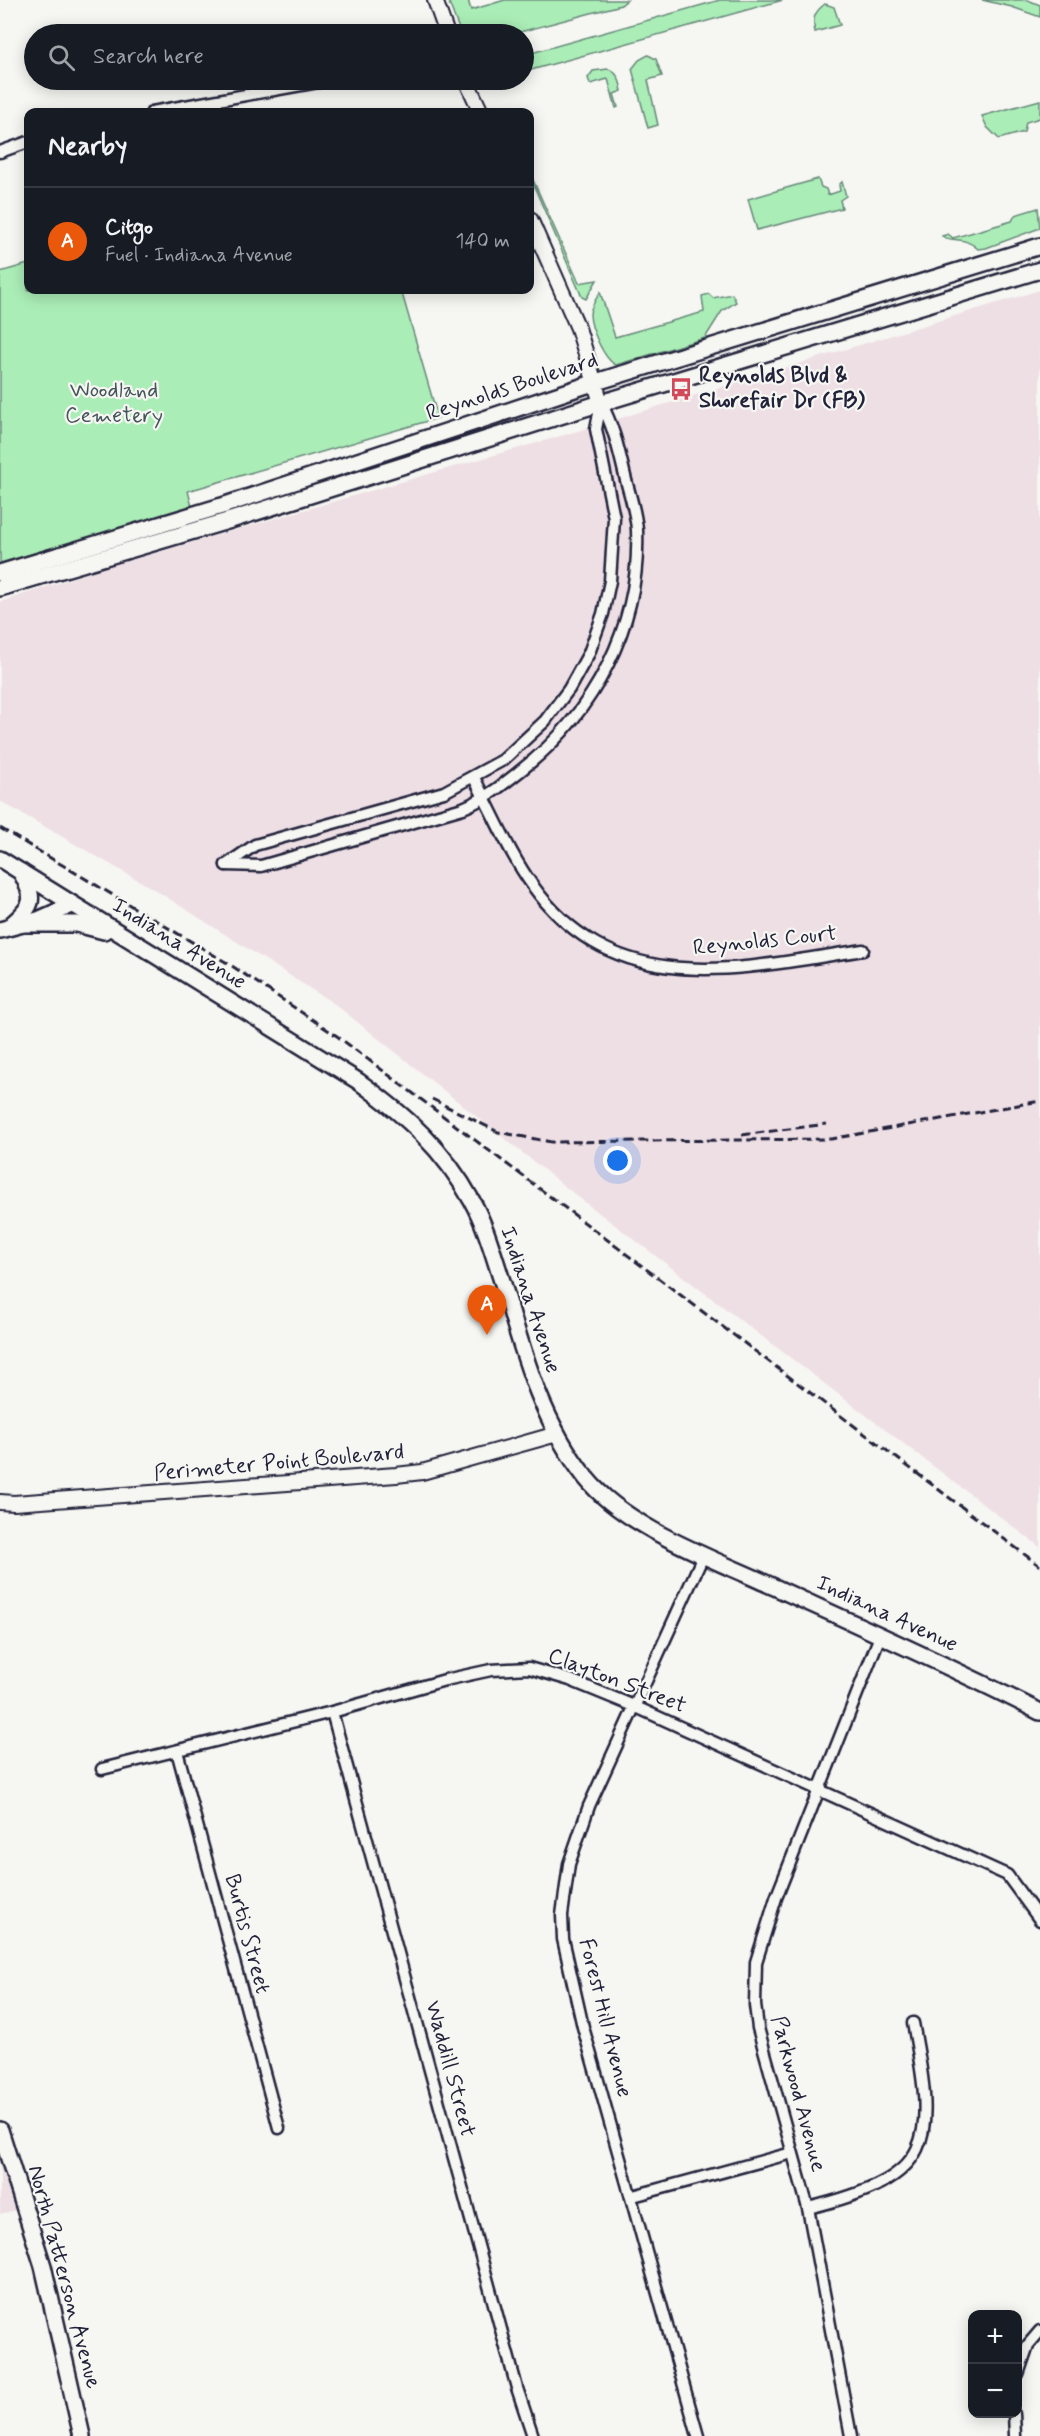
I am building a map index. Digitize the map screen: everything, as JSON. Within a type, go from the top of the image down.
[{"type":"main road","name":"Reynolds Boulevard","points":[[0,573],[225,505],[596,382],[1040,246]]},
{"type":"main road","name":"Reynolds Boulevard","points":[[0,588],[231,520],[601,403],[1040,270]]},
{"type":"main road","name":"Indiana Avenue","points":[[0,858],[358,1081],[405,1116],[445,1158],[473,1203],[485,1231],[534,1386],[557,1434],[587,1479],[627,1516],[1040,1712]]},
{"type":"main road","points":[[10,927],[29,909],[32,901],[31,892],[21,872]]},
{"type":"main road","points":[[10,927],[53,914],[72,904]]},
{"type":"main road","points":[[10,927],[83,924],[131,941]]},
{"type":"main road","name":"North Patterson Avenue","points":[[0,2130],[43,2266],[82,2436]]},
{"type":"street","points":[[435,0],[443,24]]},
{"type":"street","points":[[174,108],[274,90]]},
{"type":"street","points":[[471,90],[480,108]]},
{"type":"street","points":[[0,152],[24,143]]},
{"type":"street","points":[[534,228],[578,328],[601,403],[613,424],[637,528],[630,608],[603,674],[583,710],[546,751],[485,798],[463,808],[261,866],[226,865],[255,845],[444,792],[474,778],[510,754],[545,721],[569,689],[589,653],[603,614],[610,581],[614,518],[596,429],[601,403]]},
{"type":"street","name":"Reynolds Court","points":[[474,778],[532,885],[551,907],[582,936],[622,955],[657,967],[708,971],[863,950]]},
{"type":"street","name":"Perimeter Point Boulevard","points":[[0,1502],[146,1495],[422,1472],[557,1434]]},
{"type":"street","name":"Forest Hill Avenue","points":[[698,2436],[568,1967],[562,1916],[567,1875],[575,1841],[704,1554]]},
{"type":"street","name":"Parkwood Avenue","points":[[851,2436],[808,2208],[758,2028],[754,1981],[762,1939],[880,1636]]},
{"type":"street","name":"Clayton Street","points":[[102,1769],[332,1712],[445,1680],[510,1667],[543,1671],[636,1707],[1007,1875],[1040,1920]]},
{"type":"street","name":"Waddill Street","points":[[332,1712],[517,2388],[533,2436]]},
{"type":"street","name":"Burtis Street","points":[[177,1751],[279,2128]]},
{"type":"street","points":[[808,2208],[842,2200],[882,2184],[901,2171],[918,2147],[925,2125],[926,2110],[923,2077],[913,2024]]},
{"type":"street","points":[[633,2196],[792,2153]]},
{"type":"street","points":[[1021,2364],[1028,2345],[1040,2331]]},
{"type":"street","points":[[1014,2418],[1015,2436]]},
{"type":"shaded area","points":[[1040,290],[1040,1547],[582,1200],[336,1005],[157,891],[0,801],[0,602],[100,569],[578,431]]},
{"type":"shaded area","points":[[0,2136],[25,2208],[0,2214]]},
{"type":"green space","points":[[448,0],[468,0],[471,10],[505,0],[627,0],[621,5],[534,28],[534,24],[457,24]]},
{"type":"green space","points":[[720,0],[783,0],[534,69],[534,52]]},
{"type":"green space","points":[[982,0],[1028,0],[1040,5],[1040,17],[1012,7]]},
{"type":"green space","points":[[825,4],[834,7],[840,25],[815,32],[815,16]]},
{"type":"green space","points":[[648,55],[656,59],[662,76],[648,80],[658,125],[648,128],[632,69],[639,60]]},
{"type":"green space","points":[[608,69],[616,75],[622,91],[614,94],[618,107],[616,108],[608,79],[590,84],[588,78],[593,71]]},
{"type":"green space","points":[[1040,100],[1040,118],[1026,122],[1024,132],[999,139],[987,127],[982,116]]},
{"type":"green space","points":[[818,179],[828,195],[840,191],[839,185],[842,182],[846,196],[840,200],[842,208],[757,230],[748,199]]},
{"type":"green space","points":[[534,182],[579,283],[597,280],[586,299],[582,297]]},
{"type":"green space","points":[[1038,208],[1040,228],[986,248],[978,249],[967,242],[942,236],[948,234],[953,238],[1012,221],[1015,215]]},
{"type":"green space","name":"Woodland Cemetery","points":[[24,265],[24,294],[402,294],[438,418],[188,491],[192,507],[0,563],[0,272]]},
{"type":"green space","points":[[600,292],[615,337],[704,312],[702,296],[709,294],[713,298],[732,294],[736,302],[722,311],[705,338],[616,365],[602,350],[591,320],[591,308]]},
{"type":"railway","points":[[0,828],[229,964],[337,1036],[1040,1566]]},
{"type":"railway","points":[[432,1099],[498,1132],[551,1142],[831,1139],[1040,1101]]},
{"type":"railway","points":[[742,1135],[827,1124]]},
{"type":"place","name":"Reynolds Blvd & Shorefair Dr (FB)","points":[[681,389]]},
{"type":"place","name":"Citgo","points":[[487,1335]]}]
